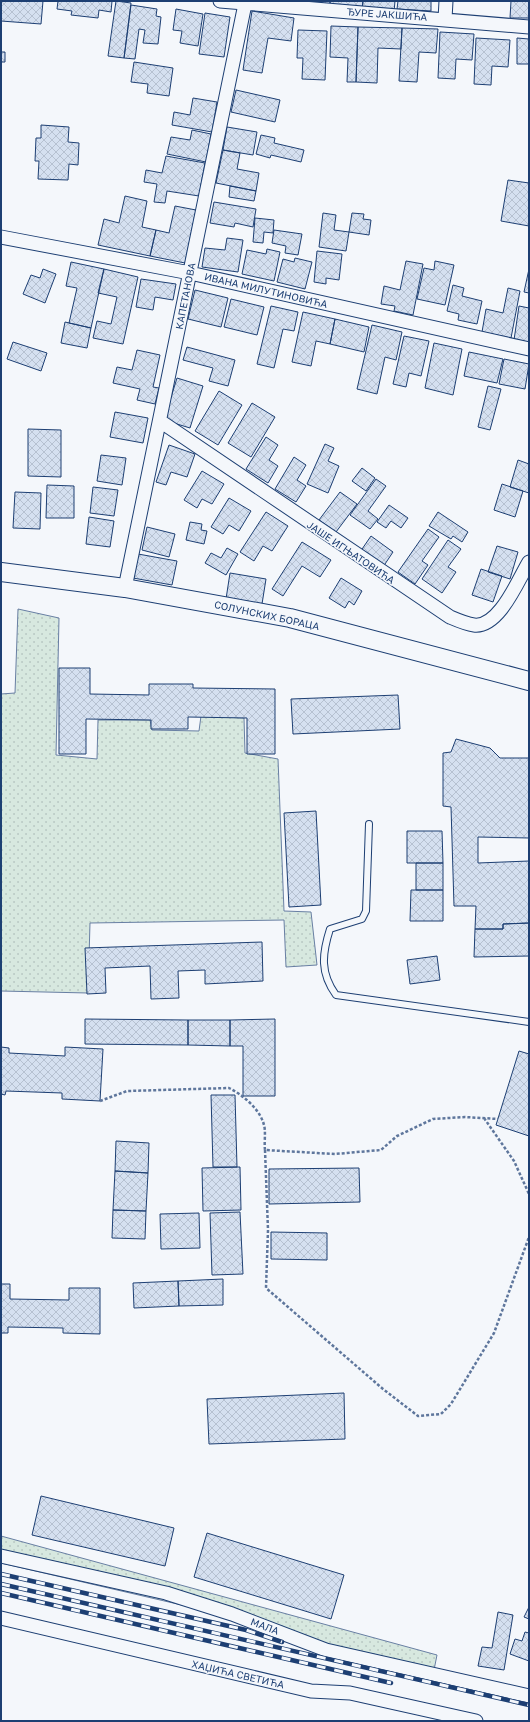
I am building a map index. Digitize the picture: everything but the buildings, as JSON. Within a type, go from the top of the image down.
[{"type":"street","name":"ЂУРЕ ЈАКШИЋА","points":[[220,1],[529,27]]},
{"type":"street","points":[[445,19],[446,1]]},
{"type":"street","name":"КАПЕТАНОВА","points":[[125,588],[245,4]]},
{"type":"street","name":"ИВАНА МИЛУТИНОВИЋА","points":[[1,237],[190,273],[529,349]]},
{"type":"street","name":"ЈАШЕ ИГЊАТОВИЋА","points":[[160,421],[450,617],[475,625],[490,621],[500,612],[529,562]]},
{"type":"street","name":"СОЛУНСКИХ БОРАЦА","points":[[1,572],[125,588],[290,618],[529,681]]},
{"type":"street","name":"МАЛА","points":[[1,1556],[166,1593],[232,1614],[326,1650],[529,1696]]},
{"type":"street","name":"ХАЏИЋА СВЕТИЋА","points":[[1,1618],[311,1691],[350,1693],[476,1721]]},
{"type":"lane","points":[[369,824],[366,910],[362,919],[330,929],[326,942],[324,970],[328,984],[336,995],[529,1022]]},
{"type":"path","points":[[100,1102],[127,1091],[229,1088],[242,1096],[259,1112],[264,1125],[265,1150],[268,1230],[266,1288],[382,1389],[418,1416],[441,1414],[451,1404],[494,1333],[529,1237]]},
{"type":"path","points":[[484,1118],[514,1161],[529,1194]]},
{"type":"path","points":[[265,1150],[335,1154],[381,1150],[397,1136],[433,1119],[498,1119]]},
{"type":"shaded area","points":[[18,609],[59,618],[56,755],[97,759],[98,720],[150,720],[152,730],[199,731],[201,716],[244,718],[245,753],[278,759],[284,911],[311,912],[317,965],[286,967],[284,920],[90,923],[88,993],[1,991],[1,694],[15,693]]},
{"type":"shaded area","points":[[1,1536],[437,1655],[433,1675],[379,1663],[272,1626],[1,1563]]},
{"type":"railway","points":[[1,1574],[246,1630],[282,1642]]},
{"type":"railway","points":[[1,1584],[529,1705]]},
{"type":"railway","points":[[1,1593],[391,1683]]}]
